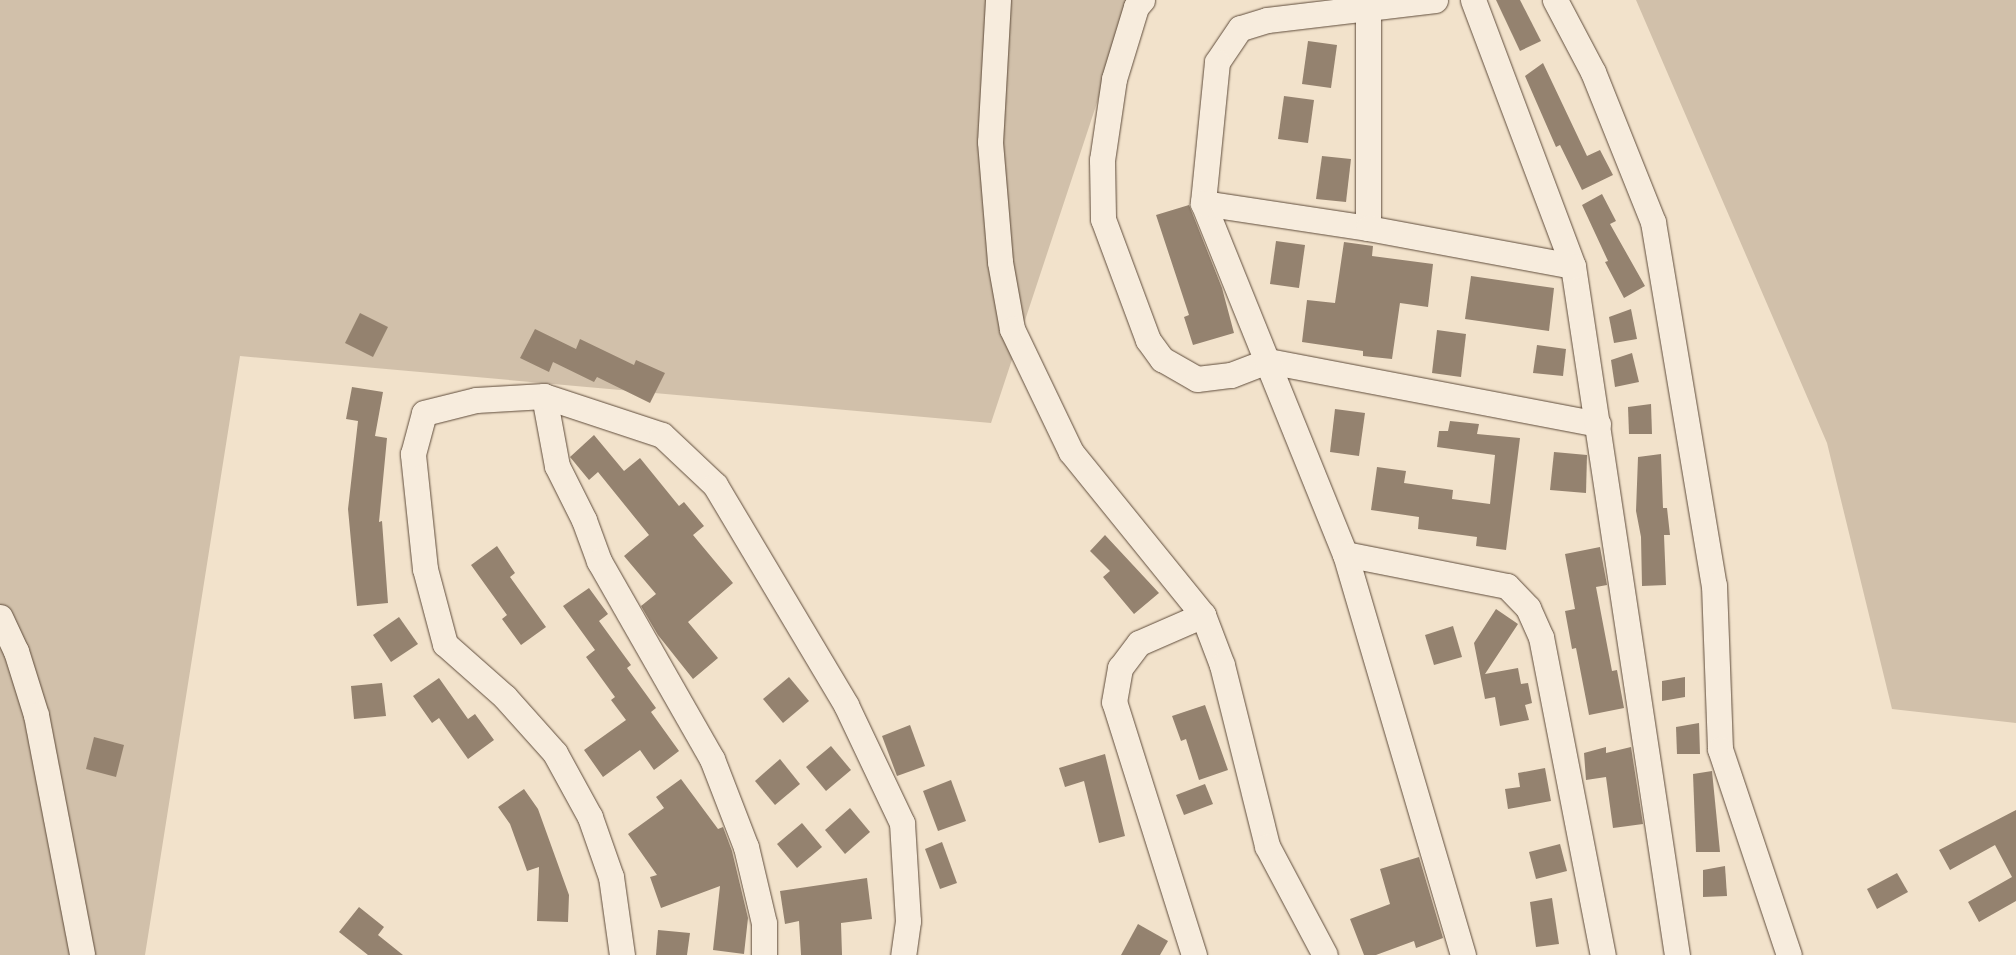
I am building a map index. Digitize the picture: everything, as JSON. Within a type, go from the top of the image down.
[{"type":"street","points":[[998,0],[990,142],[1000,262],[1012,330],[1071,452],[1203,615],[1222,665],[1267,846],[1325,955]]},
{"type":"street","points":[[1142,0],[1136,7],[1114,79],[1102,160],[1103,219],[1148,340],[1162,359],[1197,378],[1231,375],[1268,361],[1598,424]]},
{"type":"street","points":[[1435,0],[1368,10],[1267,20],[1240,28],[1217,62],[1203,204],[1345,554],[1463,955]]},
{"type":"street","points":[[1473,0],[1573,266],[1677,955]]},
{"type":"street","points":[[1555,0],[1593,72],[1653,222],[1714,584],[1720,749],[1789,955]]},
{"type":"street","points":[[1368,10],[1368,228]]},
{"type":"street","points":[[1203,204],[1368,228],[1573,266]]},
{"type":"street","points":[[544,396],[557,466],[584,520],[599,560],[712,759],[746,847],[764,923],[764,955]]},
{"type":"street","points":[[622,955],[610,877],[590,817],[554,753],[506,697],[446,644],[425,568],[413,454],[424,413],[476,400],[544,396],[662,435],[715,485],[846,705],[902,823],[908,921],[903,955]]},
{"type":"street","points":[[1345,554],[1507,586],[1528,608],[1541,637],[1603,955]]},
{"type":"street","points":[[1194,955],[1114,702],[1120,668],[1139,643],[1203,615]]},
{"type":"street","points":[[0,617],[16,651],[36,715],[82,955]]},
{"type":"shaded area","points":[[0,0],[1131,0],[991,423],[240,356],[145,955],[0,955]]},
{"type":"shaded area","points":[[1636,0],[2016,0],[2016,723],[1892,709],[1827,443]]},
{"type":"building","points":[[1496,0],[1520,0],[1541,41],[1520,51]]},
{"type":"building","points":[[1308,41],[1337,45],[1331,88],[1302,84]]},
{"type":"building","points":[[1543,63],[1587,156],[1600,150],[1613,175],[1582,190],[1560,145],[1556,147],[1525,76]]},
{"type":"building","points":[[1284,96],[1314,100],[1308,143],[1278,139]]},
{"type":"building","points":[[1322,156],[1351,159],[1346,202],[1316,199]]},
{"type":"building","points":[[1602,194],[1616,221],[1610,224],[1645,286],[1624,298],[1605,262],[1608,261],[1582,205]]},
{"type":"building","points":[[1189,205],[1222,288],[1234,333],[1193,345],[1184,317],[1189,315],[1156,215]]},
{"type":"building","points":[[1276,241],[1305,245],[1299,288],[1270,284]]},
{"type":"building","points":[[1344,242],[1373,246],[1372,256],[1433,264],[1428,307],[1400,303],[1392,359],[1363,356],[1363,351],[1302,342],[1307,300],[1335,303]]},
{"type":"building","points":[[1471,276],[1554,288],[1549,331],[1465,319]]},
{"type":"building","points":[[1631,309],[1637,339],[1614,343],[1609,317]]},
{"type":"building","points":[[360,313],[388,327],[373,357],[345,343]]},
{"type":"building","points":[[535,329],[576,349],[580,339],[634,365],[636,360],[665,373],[650,403],[597,377],[594,382],[553,362],[549,372],[520,358]]},
{"type":"building","points":[[1437,330],[1466,334],[1461,377],[1432,373]]},
{"type":"building","points":[[1537,345],[1566,349],[1563,376],[1533,373]]},
{"type":"building","points":[[1632,353],[1639,382],[1615,387],[1611,360]]},
{"type":"building","points":[[352,387],[383,392],[375,436],[387,438],[379,522],[382,521],[388,603],[357,606],[348,509],[358,421],[346,419]]},
{"type":"building","points":[[1651,404],[1652,434],[1629,434],[1628,407]]},
{"type":"building","points":[[1335,409],[1365,413],[1359,456],[1330,452]]},
{"type":"building","points":[[1450,421],[1479,424],[1477,434],[1520,438],[1506,550],[1476,546],[1477,537],[1418,529],[1419,517],[1371,510],[1377,467],[1406,471],[1404,483],[1453,490],[1452,499],[1490,504],[1495,455],[1437,447],[1439,431],[1448,431]]},
{"type":"building","points":[[594,435],[624,471],[640,458],[679,506],[684,502],[704,526],[693,535],[733,583],[688,622],[718,658],[693,679],[658,635],[641,606],[656,594],[624,556],[649,535],[598,472],[589,480],[570,457]]},
{"type":"building","points":[[1554,452],[1587,455],[1586,493],[1550,490]]},
{"type":"building","points":[[1661,454],[1663,508],[1667,508],[1670,535],[1664,535],[1666,585],[1642,586],[1641,537],[1636,511],[1638,457]]},
{"type":"building","points":[[1105,535],[1159,593],[1134,614],[1103,577],[1110,571],[1090,551]]},
{"type":"building","points":[[497,546],[515,573],[510,577],[546,627],[521,645],[502,619],[507,615],[471,565]]},
{"type":"building","points":[[1600,547],[1607,585],[1596,587],[1612,671],[1617,670],[1624,708],[1589,715],[1576,648],[1572,649],[1565,611],[1575,609],[1565,554]]},
{"type":"building","points":[[589,588],[608,614],[599,621],[631,665],[627,668],[656,708],[651,712],[679,751],[654,770],[640,750],[603,777],[584,750],[626,720],[611,700],[615,697],[586,657],[595,650],[563,606]]},
{"type":"building","points":[[1496,609],[1518,624],[1485,674],[1518,668],[1521,684],[1528,683],[1532,703],[1525,705],[1529,720],[1500,726],[1495,697],[1485,699],[1474,643]]},
{"type":"building","points":[[399,617],[418,644],[391,662],[373,635]]},
{"type":"building","points":[[1453,626],[1462,657],[1434,665],[1425,635]]},
{"type":"building","points":[[789,677],[809,701],[783,723],[763,699]]},
{"type":"building","points":[[1685,677],[1685,697],[1662,701],[1662,681]]},
{"type":"building","points":[[439,678],[468,719],[475,714],[494,740],[468,759],[439,718],[432,723],[413,696]]},
{"type":"building","points":[[382,683],[386,716],[354,719],[351,686]]},
{"type":"building","points":[[1205,705],[1228,770],[1199,780],[1186,739],[1181,741],[1172,716]]},
{"type":"building","points":[[1699,723],[1700,754],[1677,754],[1676,727]]},
{"type":"building","points":[[910,725],[925,766],[897,776],[882,736]]},
{"type":"building","points":[[94,737],[124,745],[116,777],[86,769]]},
{"type":"building","points":[[831,746],[851,770],[826,791],[806,767]]},
{"type":"building","points":[[1606,747],[1606,753],[1631,747],[1643,824],[1613,828],[1606,777],[1586,780],[1584,753]]},
{"type":"building","points":[[1105,754],[1125,836],[1099,843],[1084,781],[1065,787],[1059,768]]},
{"type":"building","points":[[780,759],[800,784],[775,805],[755,781]]},
{"type":"building","points":[[1545,768],[1551,801],[1508,809],[1505,789],[1520,787],[1518,773]]},
{"type":"building","points":[[1712,771],[1720,852],[1696,852],[1693,774]]},
{"type":"building","points":[[681,779],[718,829],[723,827],[732,851],[748,918],[744,954],[713,950],[720,886],[661,908],[650,877],[657,875],[628,834],[664,808],[656,797]]},
{"type":"building","points":[[951,780],[966,821],[938,831],[923,791]]},
{"type":"building","points":[[1205,784],[1213,804],[1184,815],[1176,795]]},
{"type":"building","points":[[524,789],[538,809],[569,895],[568,922],[537,921],[539,867],[527,871],[510,824],[498,807]]},
{"type":"building","points":[[850,808],[870,832],[845,854],[825,830]]},
{"type":"building","points":[[2016,810],[2016,901],[1979,922],[1968,902],[2012,877],[1995,845],[1950,870],[1939,850]]},
{"type":"building","points":[[802,823],[822,847],[797,868],[777,844]]},
{"type":"building","points":[[942,842],[957,883],[940,889],[925,849]]},
{"type":"building","points":[[1560,844],[1567,871],[1536,879],[1529,852]]},
{"type":"building","points":[[1419,857],[1443,938],[1416,948],[1414,941],[1376,955],[1364,955],[1350,919],[1390,904],[1380,869]]},
{"type":"building","points":[[1725,866],[1727,896],[1703,897],[1703,870]]},
{"type":"building","points":[[1897,873],[1908,892],[1877,909],[1867,889]]},
{"type":"building","points":[[867,878],[872,919],[841,923],[842,955],[801,955],[799,921],[785,924],[780,891]]},
{"type":"building","points":[[1552,898],[1559,944],[1536,947],[1530,902]]},
{"type":"building","points":[[359,907],[384,927],[378,935],[403,955],[368,955],[339,932]]},
{"type":"building","points":[[1138,924],[1168,941],[1160,955],[1121,955]]},
{"type":"building","points":[[658,930],[690,933],[687,955],[656,955]]}]
